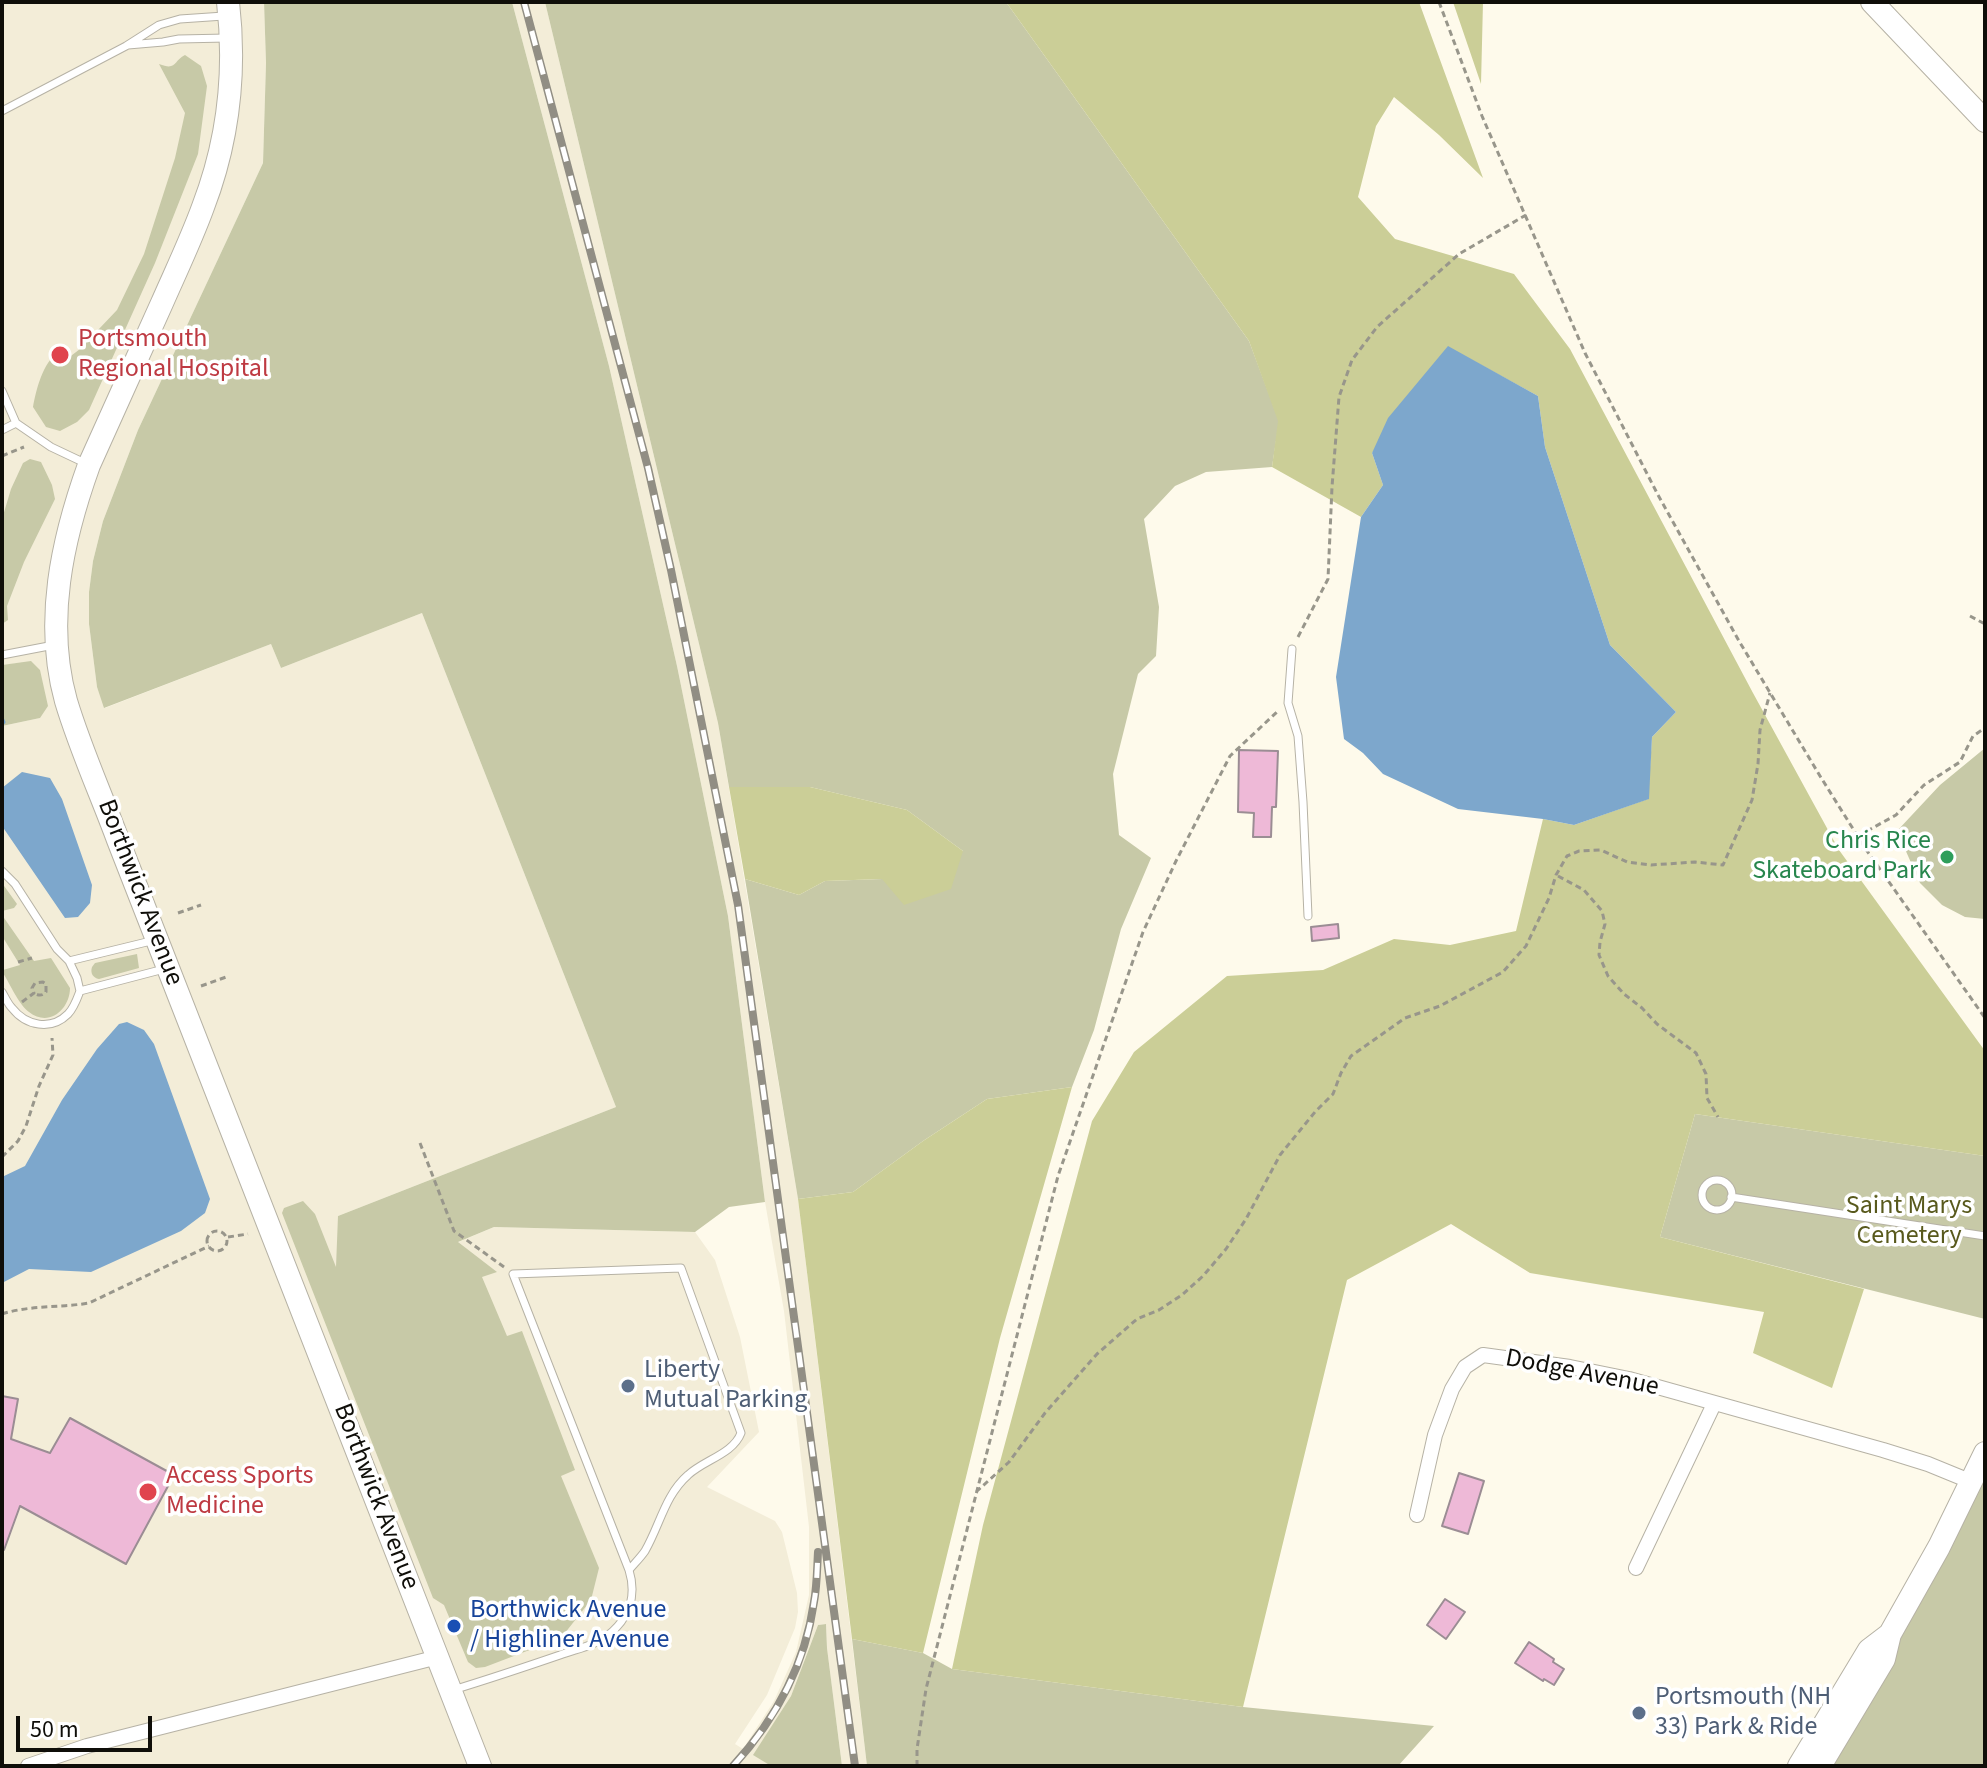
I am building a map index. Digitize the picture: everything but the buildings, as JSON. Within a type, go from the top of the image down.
[{"type":"street","points":[[1872,2],[1985,121]]},
{"type":"street","name":"Borthwick Avenue","points":[[229,19],[230,93],[212,180],[193,231],[78,495],[62,559],[56,644],[63,687],[75,727],[480,1766]]},
{"type":"street","name":"Dodge Avenue","points":[[1417,1515],[1435,1435],[1452,1389],[1465,1367],[1483,1355],[1629,1379],[1883,1450],[1972,1482]]},
{"type":"street","points":[[1636,1568],[1714,1404]]},
{"type":"street","points":[[1820,1766],[1884,1659],[1890,1634],[1939,1547],[1985,1453]]},
{"type":"street","points":[[1799,1766],[1869,1650],[1890,1634]]},
{"type":"street","points":[[28,1766],[87,1746],[438,1657]]},
{"type":"lane","points":[[2,111],[126,46],[159,25],[180,19],[229,19]]},
{"type":"lane","points":[[126,46],[190,38],[229,19]]},
{"type":"lane","points":[[2,391],[16,423],[51,447],[89,465]]},
{"type":"lane","points":[[2,430],[16,423]]},
{"type":"lane","points":[[2,655],[56,644]]},
{"type":"lane","points":[[1292,649],[1288,703],[1298,736],[1308,916]]},
{"type":"lane","points":[[2,871],[15,884],[57,949],[69,961],[80,991],[69,1014],[50,1025],[29,1023],[12,1008],[2,992]]},
{"type":"lane","points":[[69,961],[157,939]]},
{"type":"lane","points":[[80,991],[168,968]]},
{"type":"lane","points":[[1713,1180],[1723,1181],[1730,1187],[1731,1197],[1727,1206],[1714,1209],[1706,1204],[1702,1191],[1713,1180]]},
{"type":"lane","points":[[1731,1197],[1985,1236]]},
{"type":"lane","points":[[451,1691],[584,1647],[607,1635],[623,1617],[633,1596],[629,1570],[513,1274],[681,1268],[741,1433],[738,1442],[697,1467],[677,1487],[644,1551],[629,1570]]},
{"type":"path","points":[[1439,2],[1482,116],[1585,353],[1620,423],[1770,693],[1858,836],[1985,1018]]},
{"type":"path","points":[[1292,649],[1328,579],[1339,397],[1352,360],[1377,327],[1459,254],[1526,215]]},
{"type":"path","points":[[2,456],[24,447]]},
{"type":"path","points":[[1970,616],[1985,624]]},
{"type":"path","points":[[976,1492],[1009,1462],[1045,1413],[1097,1354],[1137,1319],[1159,1310],[1182,1295],[1219,1258],[1246,1219],[1280,1155],[1333,1094],[1351,1056],[1405,1018],[1440,1006],[1503,972],[1526,946],[1567,856],[1579,851],[1601,850],[1627,862],[1723,865],[1752,800],[1760,730],[1770,693]]},
{"type":"path","points":[[917,1766],[926,1689],[1058,1176],[1143,932],[1230,756],[1288,703]]},
{"type":"path","points":[[1858,836],[1896,815],[1924,785],[1960,762],[1973,736],[1985,728]]},
{"type":"path","points":[[1556,875],[1584,890],[1602,911],[1605,924],[1599,955],[1608,976],[1657,1024],[1696,1053],[1706,1074],[1707,1098],[1718,1117]]},
{"type":"path","points":[[178,913],[201,905]]},
{"type":"path","points":[[18,962],[32,958]]},
{"type":"path","points":[[201,986],[229,976]]},
{"type":"path","points":[[12,1008],[34,993]]},
{"type":"path","points":[[2,1157],[18,1141],[26,1126],[53,1055],[52,1038]]},
{"type":"path","points":[[420,1143],[454,1231],[513,1274]]},
{"type":"path","points":[[215,1231],[224,1233],[227,1238],[225,1247],[220,1251],[209,1246],[208,1237],[215,1231]]},
{"type":"path","points":[[227,1238],[248,1234]]},
{"type":"path","points":[[2,1314],[20,1308],[68,1307],[89,1303],[209,1246]]},
{"type":"shaded area","points":[[2,2],[264,2],[263,163],[138,430],[103,521],[89,592],[89,624],[97,687],[105,708],[271,644],[281,668],[422,613],[616,1107],[338,1216],[435,1252],[494,1227],[695,1232],[715,1260],[740,1337],[759,1432],[707,1487],[775,1521],[782,1532],[797,1593],[795,1628],[767,1695],[735,1744],[743,1749],[774,1701],[796,1652],[809,1595],[809,1527],[784,1311],[765,1202],[728,916],[677,666],[609,366],[512,2],[545,2],[718,723],[798,1199],[867,1766],[842,1766],[826,1624],[818,1625],[791,1696],[754,1755],[771,1766],[2,1766],[2,726],[40,718],[31,662],[2,665]]},
{"type":"green space","points":[[264,2],[512,2],[609,366],[677,666],[728,916],[765,1202],[729,1207],[695,1232],[494,1227],[458,1242],[497,1272],[482,1277],[507,1336],[522,1331],[575,1470],[561,1476],[599,1568],[591,1600],[561,1638],[485,1667],[476,1668],[468,1662],[444,1605],[433,1598],[282,1213],[284,1208],[303,1201],[315,1214],[336,1267],[338,1216],[616,1107],[422,613],[281,668],[271,644],[104,708],[97,687],[89,624],[89,592],[103,521],[138,430],[263,163]]},
{"type":"green space","points":[[545,2],[1006,2],[1249,341],[1279,421],[1272,467],[1206,472],[1175,486],[1144,519],[1159,607],[1156,656],[1138,674],[1113,774],[1119,835],[1151,858],[1121,929],[1094,1030],[1072,1087],[987,1099],[853,1192],[798,1199],[745,879],[799,895],[825,881],[882,879],[963,851],[907,810],[810,787],[729,787],[718,723]]},
{"type":"green space","points":[[1006,2],[1419,2],[1483,178],[1394,97],[1376,126],[1358,197],[1395,239],[1514,274],[1570,349],[1839,850],[1985,1051],[1985,1156],[1695,1114],[1660,1237],[1864,1289],[1832,1388],[1753,1353],[1764,1312],[1530,1273],[1451,1224],[1347,1280],[1243,1707],[952,1669],[983,1525],[1092,1121],[1134,1052],[1227,976],[1323,970],[1394,939],[1450,945],[1516,931],[1543,819],[1574,825],[1648,799],[1652,737],[1676,712],[1610,645],[1545,447],[1538,396],[1448,347],[1372,453],[1383,485],[1361,517],[1272,467],[1278,421],[1249,341]]},
{"type":"green space","points":[[1453,2],[1483,2],[1481,84]]},
{"type":"green space","points":[[185,55],[201,66],[207,86],[198,154],[155,263],[89,410],[77,422],[60,431],[46,427],[33,407],[44,370],[58,353],[63,362],[80,349],[117,310],[144,254],[175,158],[185,113],[159,64],[172,66]]},
{"type":"green space","points":[[30,459],[41,462],[55,499],[24,562],[7,606],[8,620],[2,624],[2,519],[23,463]]},
{"type":"green space","points":[[31,661],[40,670],[48,706],[40,718],[2,726],[2,665]]},
{"type":"green space","name":"Chris Rice Skateboard Park","points":[[1985,748],[1985,919],[1965,917],[1942,905],[1920,883],[1897,831],[1940,785]]},
{"type":"green space","points":[[729,787],[810,787],[907,810],[963,851],[951,889],[904,905],[882,879],[825,881],[799,895],[745,879]]},
{"type":"green space","points":[[2,883],[17,904],[2,911]]},
{"type":"green space","points":[[2,915],[34,961],[51,958],[70,988],[66,1003],[57,1014],[44,1018],[25,1009],[3,973],[3,970],[20,965],[2,936]]},
{"type":"green space","points":[[137,954],[139,968],[99,979],[92,975],[91,969],[95,963]]},
{"type":"green space","points":[[1072,1087],[1000,1338],[923,1653],[852,1639],[798,1199],[853,1192],[987,1099]]},
{"type":"green space","name":"Saint Marys Cemetery","points":[[1695,1114],[1985,1156],[1985,1319],[1660,1237]]},
{"type":"green space","points":[[1985,1440],[1985,1766],[1812,1766]]},
{"type":"green space","points":[[826,1624],[842,1766],[771,1766],[753,1755],[791,1696],[818,1625]]},
{"type":"green space","points":[[852,1639],[923,1653],[952,1669],[1243,1707],[1434,1726],[1398,1766],[867,1766]]},
{"type":"water","points":[[1448,346],[1538,396],[1545,447],[1610,645],[1676,712],[1652,737],[1649,799],[1574,825],[1458,809],[1383,774],[1344,739],[1336,677],[1361,517],[1383,485],[1372,453],[1388,418]]},
{"type":"water","points":[[22,772],[50,778],[62,799],[92,885],[90,903],[78,917],[65,918],[2,826],[2,788]]},
{"type":"water","points":[[127,1022],[144,1030],[154,1044],[210,1199],[205,1213],[181,1231],[91,1272],[29,1269],[2,1283],[2,1177],[25,1166],[62,1100],[97,1049],[119,1024]]},
{"type":"railway","points":[[524,2],[648,468],[738,905],[855,1766]]},
{"type":"railway","points":[[733,1766],[763,1729],[796,1669],[810,1625],[818,1552]]},
{"type":"place","name":"Portsmouth Regional Hospital","points":[[60,355]]},
{"type":"place","name":"Chris Rice Skateboard Park","points":[[1947,857]]},
{"type":"place","name":"Liberty Mutual Parking","points":[[628,1386]]},
{"type":"place","name":"Access Sports Medicine","points":[[148,1492]]},
{"type":"place","name":"Borthwick Avenue / Highliner Avenue","points":[[454,1626]]},
{"type":"place","name":"Portsmouth (NH 33) Park & Ride","points":[[1639,1713]]}]
